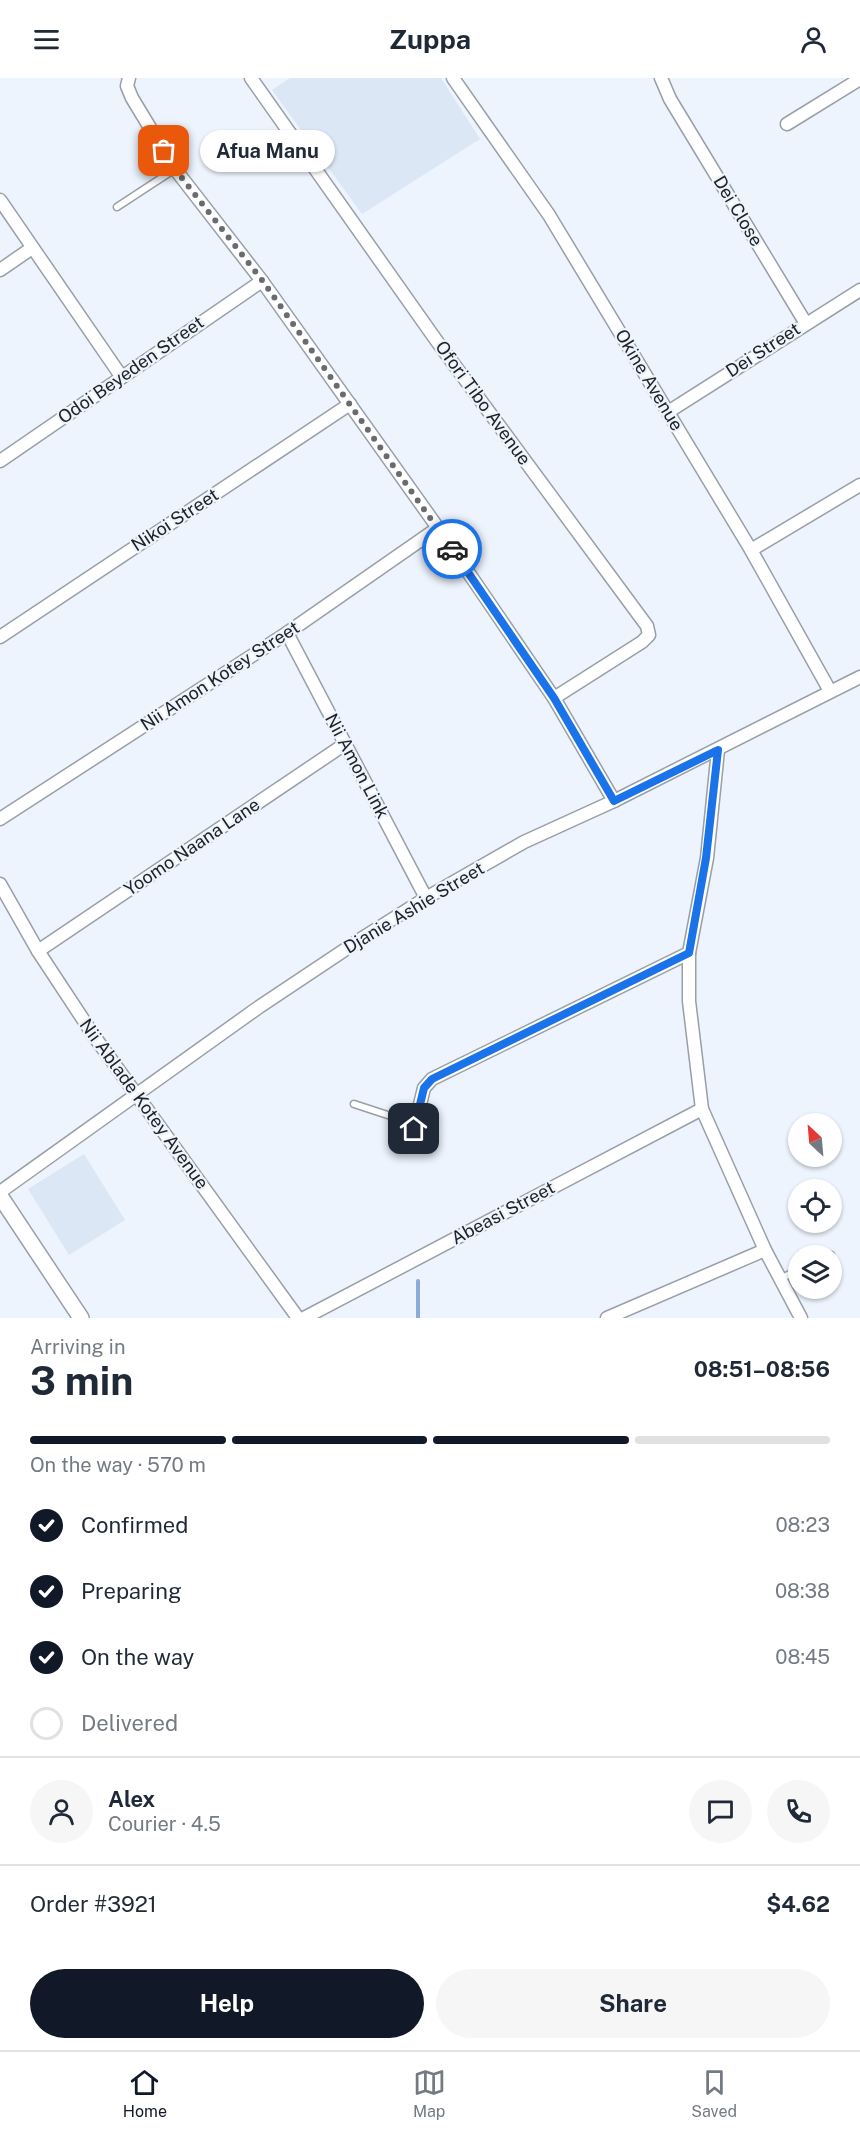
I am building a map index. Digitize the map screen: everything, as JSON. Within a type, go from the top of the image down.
[{"type":"street","points":[[129,78],[127,86],[132,98],[175,169],[262,280],[438,528],[554,698],[614,801]]},
{"type":"street","name":"Ofori Tibo Avenue","points":[[251,78],[436,340],[647,626],[649,635],[642,642],[554,698]]},
{"type":"street","name":"Okine Avenue","points":[[453,78],[549,215],[751,550],[830,691]]},
{"type":"street","name":"Dei Close","points":[[661,78],[670,99],[806,322]]},
{"type":"street","points":[[787,124],[860,80]]},
{"type":"street","points":[[0,200],[121,376]]},
{"type":"street","points":[[0,270],[32,248]]},
{"type":"street","name":"Odoi Beyeden Street","points":[[0,461],[262,280]]},
{"type":"street","name":"Dei Street","points":[[668,411],[860,290]]},
{"type":"street","name":"Nikoi Street","points":[[0,637],[350,404]]},
{"type":"street","points":[[751,550],[860,485]]},
{"type":"street","name":"Nii Amon Kotey Street","points":[[0,819],[287,633],[438,528]]},
{"type":"street","name":"Nii Amon Link","points":[[287,633],[426,898]]},
{"type":"street","name":"Djanie Ashie Street","points":[[0,1194],[268,1000],[426,898],[524,842],[718,750],[860,676]]},
{"type":"street","name":"Yoomo Naana Lane","points":[[38,951],[345,744]]},
{"type":"street","points":[[718,750],[706,858],[689,953],[689,1001],[702,1109],[765,1250],[801,1318]]},
{"type":"street","name":"Nii Ablade Kotey Avenue","points":[[0,884],[38,951],[94,1036],[298,1318]]},
{"type":"street","points":[[415,1126],[424,1088],[432,1079],[689,953]]},
{"type":"street","name":"Abeasi Street","points":[[304,1318],[702,1109]]},
{"type":"street","points":[[0,1194],[81,1318]]},
{"type":"street","points":[[607,1318],[632,1313],[765,1250]]},
{"type":"lane","points":[[117,207],[175,169]]},
{"type":"lane","points":[[354,1104],[415,1126]]},
{"type":"lane","points":[[780,1279],[788,1275]]},
{"type":"shaded area","points":[[290,78],[441,78],[480,139],[362,214],[272,90]]},
{"type":"shaded area","points":[[84,1154],[125,1220],[69,1255],[28,1189]]},
{"type":"waterway","points":[[418,1281],[418,1318]]},
{"type":"way so far","points":[[164,151],[175,169],[262,280],[452,549]]},
{"type":"place","name":"Afua Manu","points":[[164,151]]},
{"type":"route","points":[[414,1129],[424,1088],[432,1079],[689,953],[706,858],[718,750],[614,801],[554,698],[452,549]]}]
